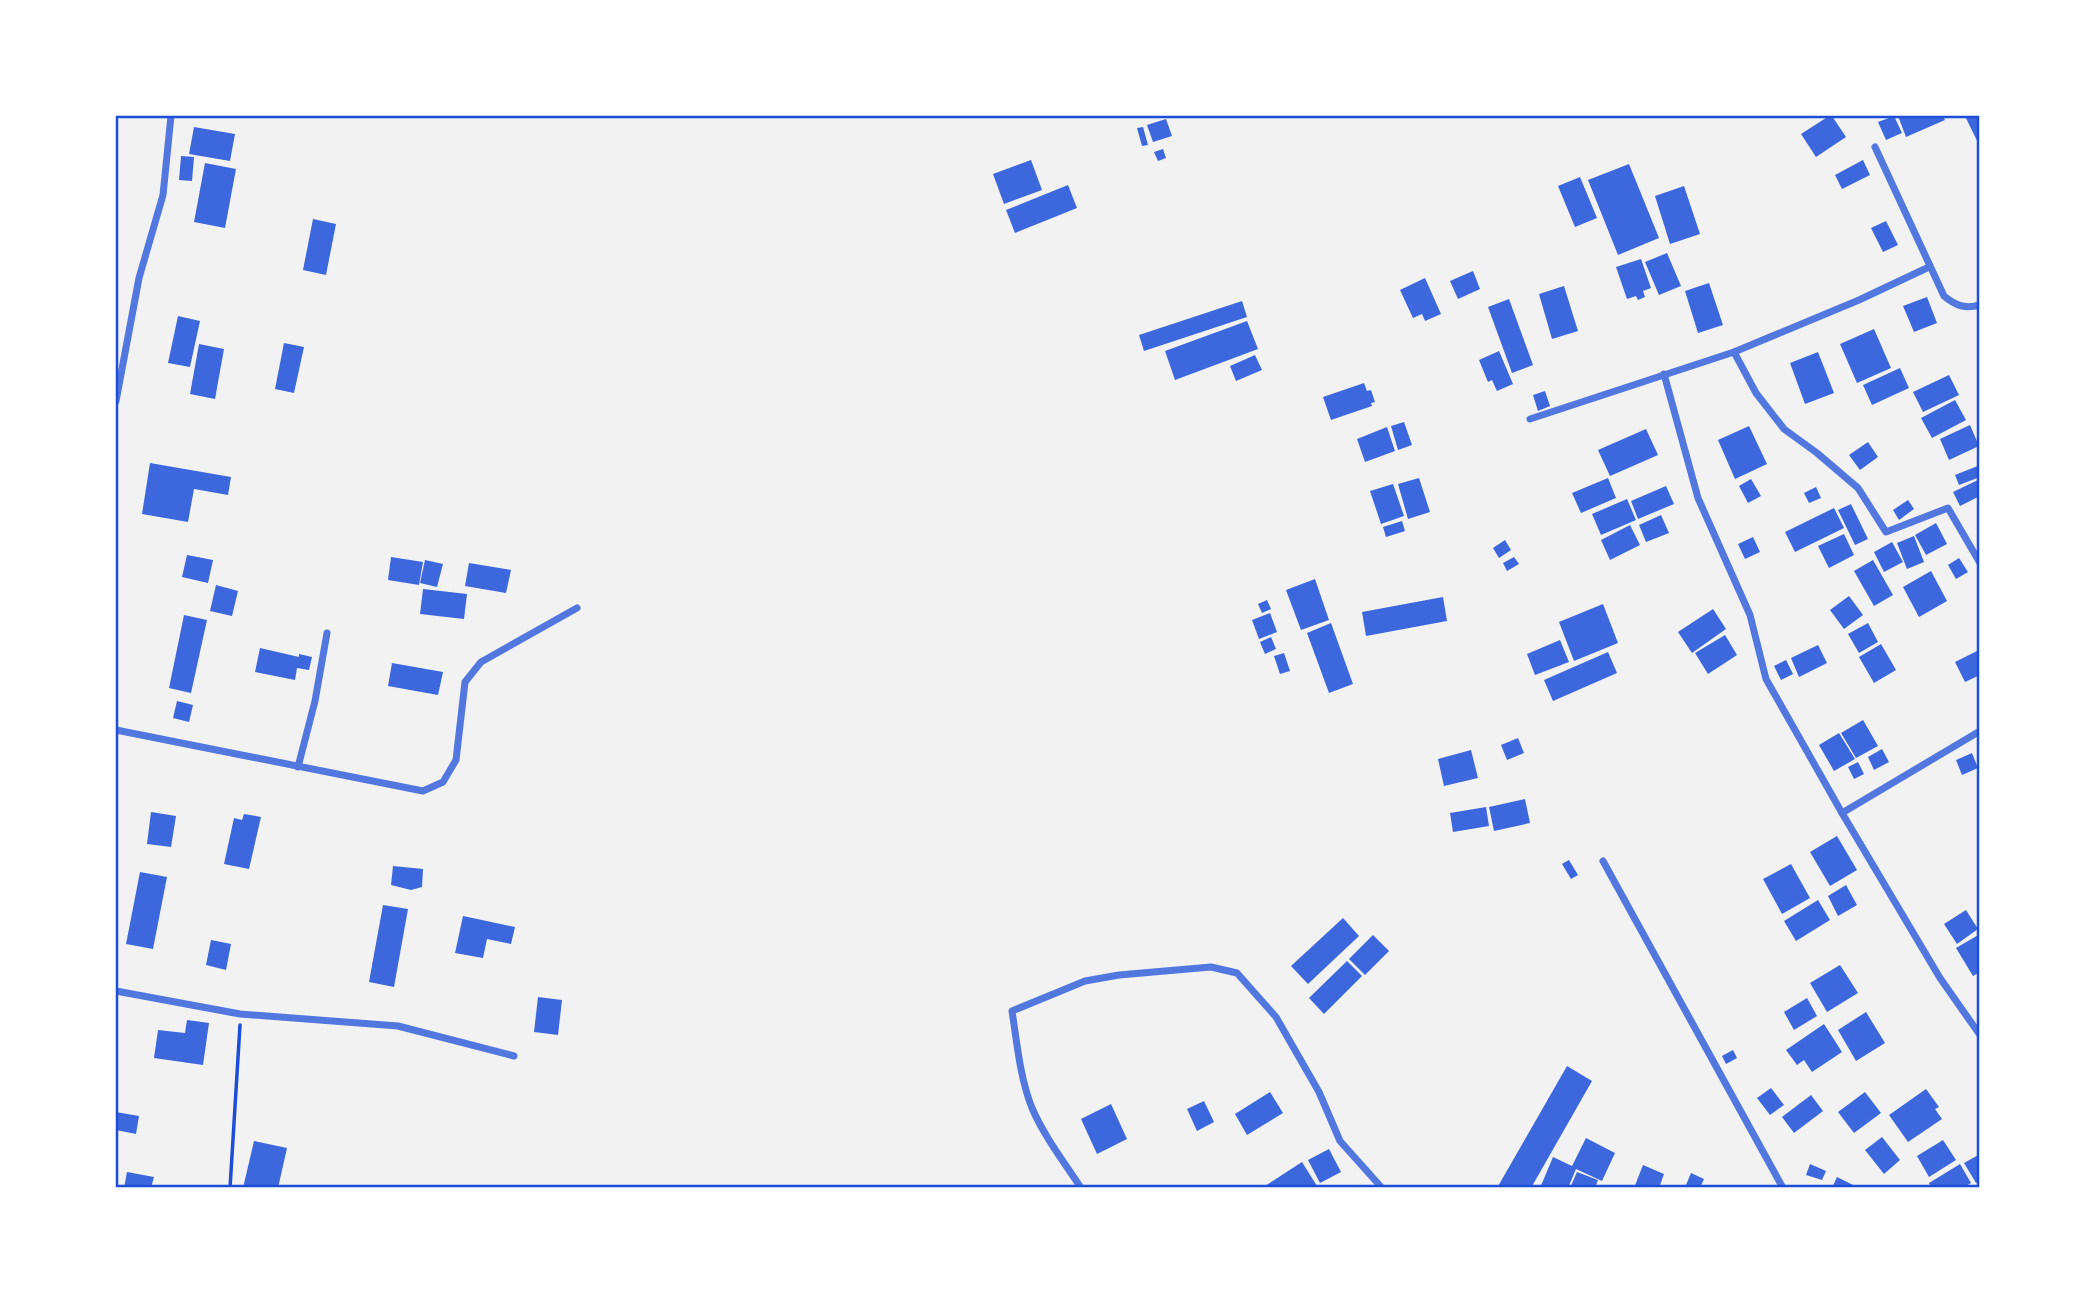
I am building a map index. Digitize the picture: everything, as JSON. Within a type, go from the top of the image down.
[{"type":"street","points":[[116,401],[139,278],[163,195],[171,116]]},
{"type":"street","points":[[1875,147],[1944,296],[1953,304],[1968,308],[1979,305]]},
{"type":"street","points":[[1530,419],[1734,352],[1859,300],[1929,267]]},
{"type":"street","points":[[1734,352],[1756,393],[1784,429],[1858,488],[1886,532],[1948,508],[1979,564]]},
{"type":"street","points":[[1664,374],[1698,498],[1750,615],[1766,679],[1940,978],[1979,1035]]},
{"type":"street","points":[[116,730],[423,791],[443,782],[456,760],[464,682],[481,662],[577,608]]},
{"type":"street","points":[[298,767],[315,701],[327,633]]},
{"type":"street","points":[[1842,813],[1979,731]]},
{"type":"street","points":[[1603,861],[1783,1188]]},
{"type":"street","points":[[1081,1188],[1051,1143],[1033,1109],[1024,1083],[1012,1011],[1084,981],[1119,975],[1212,967],[1237,973],[1276,1017],[1319,1092],[1340,1141],[1382,1188]]},
{"type":"street","points":[[116,991],[240,1014],[398,1026],[514,1056]]},
{"type":"path","points":[[230,1188],[240,1014]]},
{"type":"building","points":[[1832,116],[1846,137],[1816,157],[1801,134]]},
{"type":"building","points":[[1894,116],[1902,133],[1886,140],[1878,122]]},
{"type":"building","points":[[1898,116],[1943,116],[1945,120],[1906,137]]},
{"type":"building","points":[[1965,116],[1980,116],[1980,147]]},
{"type":"building","points":[[1166,119],[1172,136],[1153,142],[1147,125]]},
{"type":"building","points":[[194,127],[235,134],[230,161],[189,154]]},
{"type":"building","points":[[1143,127],[1148,145],[1142,146],[1137,128]]},
{"type":"building","points":[[1163,149],[1166,158],[1158,161],[1154,152]]},
{"type":"building","points":[[181,156],[194,157],[192,181],[179,180]]},
{"type":"building","points":[[1031,160],[1042,190],[1004,204],[993,174]]},
{"type":"building","points":[[1863,160],[1870,175],[1842,189],[1835,175]]},
{"type":"building","points":[[205,163],[236,169],[225,228],[194,222]]},
{"type":"building","points":[[1629,164],[1659,238],[1618,255],[1588,180]]},
{"type":"building","points":[[1580,177],[1597,218],[1575,227],[1558,186]]},
{"type":"building","points":[[1068,185],[1077,208],[1015,233],[1006,210]]},
{"type":"building","points":[[1684,186],[1700,234],[1670,244],[1655,196]]},
{"type":"building","points":[[313,219],[336,224],[326,275],[303,270]]},
{"type":"building","points":[[1886,221],[1898,245],[1883,252],[1871,228]]},
{"type":"building","points":[[1667,253],[1681,286],[1659,295],[1645,262]]},
{"type":"building","points":[[1641,259],[1651,288],[1643,291],[1645,297],[1638,300],[1636,296],[1627,299],[1616,267]]},
{"type":"building","points":[[1473,271],[1480,289],[1458,299],[1450,281]]},
{"type":"building","points":[[1425,278],[1441,314],[1425,321],[1422,314],[1413,318],[1400,290]]},
{"type":"building","points":[[1709,283],[1723,325],[1698,333],[1685,291]]},
{"type":"building","points":[[1564,286],[1578,331],[1552,339],[1539,294]]},
{"type":"building","points":[[1927,297],[1937,323],[1914,332],[1903,306]]},
{"type":"building","points":[[1509,299],[1533,365],[1512,373],[1488,307]]},
{"type":"building","points":[[1242,301],[1247,317],[1144,351],[1139,335]]},
{"type":"building","points":[[178,316],[200,321],[190,367],[168,363]]},
{"type":"building","points":[[1247,321],[1258,349],[1175,380],[1165,351]]},
{"type":"building","points":[[1874,329],[1891,368],[1857,383],[1840,344]]},
{"type":"building","points":[[284,343],[304,347],[294,393],[275,389]]},
{"type":"building","points":[[199,344],[224,349],[215,399],[190,394]]},
{"type":"building","points":[[1499,351],[1513,384],[1497,391],[1492,380],[1488,382],[1479,360]]},
{"type":"building","points":[[1818,352],[1834,393],[1805,404],[1790,363]]},
{"type":"building","points":[[1255,355],[1262,370],[1236,381],[1230,366]]},
{"type":"building","points":[[1900,368],[1909,388],[1872,405],[1863,385]]},
{"type":"building","points":[[1949,375],[1959,395],[1923,412],[1913,392]]},
{"type":"building","points":[[1364,383],[1367,391],[1371,390],[1375,402],[1371,403],[1372,406],[1331,420],[1323,397]]},
{"type":"building","points":[[1545,391],[1550,406],[1538,411],[1533,395]]},
{"type":"building","points":[[1955,400],[1966,420],[1932,438],[1921,418]]},
{"type":"building","points":[[1404,422],[1412,445],[1398,450],[1391,426]]},
{"type":"building","points":[[1970,425],[1979,446],[1949,460],[1940,439]]},
{"type":"building","points":[[1749,426],[1767,464],[1735,479],[1718,440]]},
{"type":"building","points":[[1387,427],[1395,451],[1365,462],[1357,439]]},
{"type":"building","points":[[1646,429],[1658,455],[1610,476],[1598,450]]},
{"type":"building","points":[[1868,442],[1878,457],[1860,470],[1849,455]]},
{"type":"building","points":[[150,463],[231,477],[228,495],[194,489],[188,522],[142,514]]},
{"type":"building","points":[[1980,465],[1980,477],[1959,485],[1955,475]]},
{"type":"building","points":[[1419,478],[1430,512],[1408,519],[1398,484]]},
{"type":"building","points":[[1608,478],[1616,498],[1581,513],[1572,493]]},
{"type":"building","points":[[1751,479],[1761,496],[1748,503],[1739,486]]},
{"type":"building","points":[[1980,479],[1980,496],[1960,506],[1953,492]]},
{"type":"building","points":[[1393,484],[1404,516],[1381,524],[1370,491]]},
{"type":"building","points":[[1666,486],[1674,504],[1638,519],[1631,501]]},
{"type":"building","points":[[1816,487],[1821,498],[1809,503],[1804,493]]},
{"type":"building","points":[[1627,499],[1636,520],[1601,535],[1592,514]]},
{"type":"building","points":[[1908,500],[1914,509],[1899,520],[1893,510]]},
{"type":"building","points":[[1851,504],[1868,539],[1855,545],[1838,510]]},
{"type":"building","points":[[1834,508],[1844,528],[1795,552],[1785,532]]},
{"type":"building","points":[[1661,515],[1669,533],[1646,542],[1639,525]]},
{"type":"building","points":[[1402,521],[1405,531],[1386,537],[1383,527]]},
{"type":"building","points":[[1936,523],[1947,544],[1926,555],[1915,535]]},
{"type":"building","points":[[1630,525],[1640,545],[1610,560],[1601,540]]},
{"type":"building","points":[[1844,534],[1854,555],[1829,568],[1818,546]]},
{"type":"building","points":[[1914,536],[1924,562],[1907,569],[1897,543]]},
{"type":"building","points":[[1753,537],[1760,552],[1745,559],[1738,544]]},
{"type":"building","points":[[1505,540],[1511,550],[1499,558],[1493,548]]},
{"type":"building","points":[[1892,542],[1903,562],[1884,572],[1874,552]]},
{"type":"building","points":[[187,555],[213,560],[208,583],[182,577]]},
{"type":"building","points":[[391,557],[423,562],[419,585],[388,580]]},
{"type":"building","points":[[1514,557],[1519,564],[1507,571],[1503,563]]},
{"type":"building","points":[[1959,558],[1968,572],[1956,579],[1948,565]]},
{"type":"building","points":[[425,560],[443,564],[437,587],[420,583]]},
{"type":"building","points":[[1873,560],[1893,595],[1874,606],[1854,571]]},
{"type":"building","points":[[469,563],[511,570],[506,593],[465,586]]},
{"type":"building","points":[[1931,571],[1947,601],[1919,617],[1903,587]]},
{"type":"building","points":[[1315,579],[1329,620],[1301,630],[1286,590]]},
{"type":"building","points":[[216,585],[238,591],[232,616],[210,611]]},
{"type":"building","points":[[423,589],[467,594],[464,619],[420,614]]},
{"type":"building","points":[[1849,596],[1863,615],[1844,629],[1830,610]]},
{"type":"building","points":[[1443,597],[1447,621],[1366,636],[1362,612]]},
{"type":"building","points":[[1267,600],[1271,609],[1262,613],[1258,604]]},
{"type":"building","points":[[1603,604],[1618,643],[1574,661],[1559,622]]},
{"type":"building","points":[[1713,609],[1726,629],[1692,653],[1678,632]]},
{"type":"building","points":[[1270,613],[1277,632],[1259,639],[1252,620]]},
{"type":"building","points":[[184,615],[207,620],[191,693],[169,688]]},
{"type":"building","points":[[1331,623],[1353,684],[1329,693],[1307,633]]},
{"type":"building","points":[[1868,623],[1878,642],[1859,653],[1848,634]]},
{"type":"building","points":[[1725,635],[1737,655],[1708,674],[1695,653]]},
{"type":"building","points":[[1271,637],[1276,649],[1265,654],[1260,642]]},
{"type":"building","points":[[1560,640],[1569,662],[1535,675],[1527,654]]},
{"type":"building","points":[[1881,644],[1896,670],[1874,683],[1859,657]]},
{"type":"building","points":[[1818,645],[1827,663],[1799,677],[1791,658]]},
{"type":"building","points":[[260,648],[299,657],[299,654],[312,657],[309,670],[297,668],[295,680],[255,672]]},
{"type":"building","points":[[1977,651],[1980,657],[1980,675],[1965,682],[1955,662]]},
{"type":"building","points":[[1608,652],[1617,673],[1553,701],[1544,680]]},
{"type":"building","points":[[1284,653],[1290,671],[1280,674],[1274,656]]},
{"type":"building","points":[[1786,660],[1793,674],[1781,680],[1774,666]]},
{"type":"building","points":[[392,663],[443,672],[438,695],[388,686]]},
{"type":"building","points":[[177,701],[193,705],[189,722],[173,718]]},
{"type":"building","points":[[1863,720],[1878,746],[1856,758],[1841,733]]},
{"type":"building","points":[[1839,733],[1855,759],[1834,771],[1819,745]]},
{"type":"building","points":[[1518,738],[1524,753],[1507,760],[1501,745]]},
{"type":"building","points":[[1882,749],[1889,762],[1874,770],[1868,757]]},
{"type":"building","points":[[1471,750],[1478,778],[1444,786],[1438,759]]},
{"type":"building","points":[[1972,753],[1978,768],[1962,775],[1956,760]]},
{"type":"building","points":[[1858,762],[1864,774],[1854,779],[1848,767]]},
{"type":"building","points":[[1525,799],[1530,823],[1494,831],[1489,807]]},
{"type":"building","points":[[1486,807],[1489,826],[1453,832],[1450,813]]},
{"type":"building","points":[[151,812],[176,816],[171,847],[147,844]]},
{"type":"building","points":[[244,814],[261,817],[249,869],[224,864],[234,818],[242,820]]},
{"type":"building","points":[[1837,836],[1857,870],[1830,886],[1810,852]]},
{"type":"building","points":[[1569,860],[1578,875],[1571,879],[1562,864]]},
{"type":"building","points":[[1791,864],[1810,898],[1782,914],[1763,879]]},
{"type":"building","points":[[393,866],[423,869],[422,887],[411,890],[391,885]]},
{"type":"building","points":[[140,872],[167,877],[153,949],[126,944]]},
{"type":"building","points":[[1846,885],[1857,905],[1838,916],[1828,896]]},
{"type":"building","points":[[1818,900],[1830,920],[1796,941],[1784,921]]},
{"type":"building","points":[[383,905],[408,909],[394,987],[369,982]]},
{"type":"building","points":[[1966,910],[1978,929],[1957,944],[1944,924]]},
{"type":"building","points":[[463,916],[515,927],[511,944],[487,939],[483,958],[455,953]]},
{"type":"building","points":[[1343,918],[1359,936],[1308,984],[1291,966]]},
{"type":"building","points":[[1980,934],[1980,972],[1973,976],[1956,948]]},
{"type":"building","points":[[1373,935],[1389,951],[1365,975],[1349,959]]},
{"type":"building","points":[[211,940],[231,944],[226,970],[206,965]]},
{"type":"building","points":[[1347,961],[1362,976],[1324,1014],[1309,998]]},
{"type":"building","points":[[1840,965],[1858,993],[1827,1012],[1810,983]]},
{"type":"building","points":[[538,997],[562,1000],[558,1035],[534,1032]]},
{"type":"building","points":[[1807,998],[1817,1016],[1794,1030],[1784,1012]]},
{"type":"building","points":[[1866,1012],[1885,1043],[1856,1061],[1838,1030]]},
{"type":"building","points":[[187,1020],[209,1023],[203,1065],[154,1058],[158,1030],[185,1033]]},
{"type":"building","points":[[1824,1024],[1842,1052],[1812,1072],[1804,1060],[1797,1065],[1786,1050]]},
{"type":"building","points":[[1733,1050],[1737,1058],[1726,1064],[1722,1056]]},
{"type":"building","points":[[1567,1066],[1592,1081],[1531,1188],[1497,1188]]},
{"type":"building","points":[[1771,1088],[1784,1105],[1770,1115],[1757,1098]]},
{"type":"building","points":[[1926,1089],[1939,1107],[1935,1109],[1942,1119],[1908,1142],[1889,1115]]},
{"type":"building","points":[[1270,1092],[1283,1113],[1247,1135],[1235,1114]]},
{"type":"building","points":[[1865,1092],[1881,1113],[1854,1133],[1838,1112]]},
{"type":"building","points":[[1811,1095],[1823,1111],[1794,1133],[1782,1117]]},
{"type":"building","points":[[1204,1101],[1214,1122],[1197,1131],[1187,1109]]},
{"type":"building","points":[[1111,1104],[1127,1139],[1097,1154],[1081,1119]]},
{"type":"building","points":[[116,1112],[139,1116],[136,1134],[116,1130]]},
{"type":"building","points":[[1882,1137],[1900,1160],[1884,1174],[1865,1150]]},
{"type":"building","points":[[1586,1138],[1615,1153],[1602,1181],[1576,1169],[1568,1188],[1540,1188],[1553,1157],[1572,1166]]},
{"type":"building","points":[[1943,1140],[1956,1160],[1929,1177],[1917,1156]]},
{"type":"building","points":[[254,1141],[287,1148],[278,1188],[243,1188]]},
{"type":"building","points":[[1329,1149],[1341,1172],[1320,1183],[1308,1160]]},
{"type":"building","points":[[1980,1154],[1980,1181],[1976,1183],[1964,1163]]},
{"type":"building","points":[[1302,1162],[1317,1186],[1262,1188]]},
{"type":"building","points":[[1810,1164],[1826,1171],[1822,1180],[1806,1175]]},
{"type":"building","points":[[1960,1164],[1971,1183],[1963,1188],[1931,1188],[1929,1183]]},
{"type":"building","points":[[1643,1165],[1664,1174],[1659,1188],[1634,1188]]},
{"type":"building","points":[[127,1172],[154,1177],[151,1188],[124,1188]]},
{"type":"building","points":[[1577,1172],[1598,1180],[1595,1188],[1570,1188]]},
{"type":"building","points":[[1691,1173],[1704,1179],[1700,1188],[1686,1185]]},
{"type":"building","points":[[1837,1177],[1859,1188],[1832,1188]]}]
